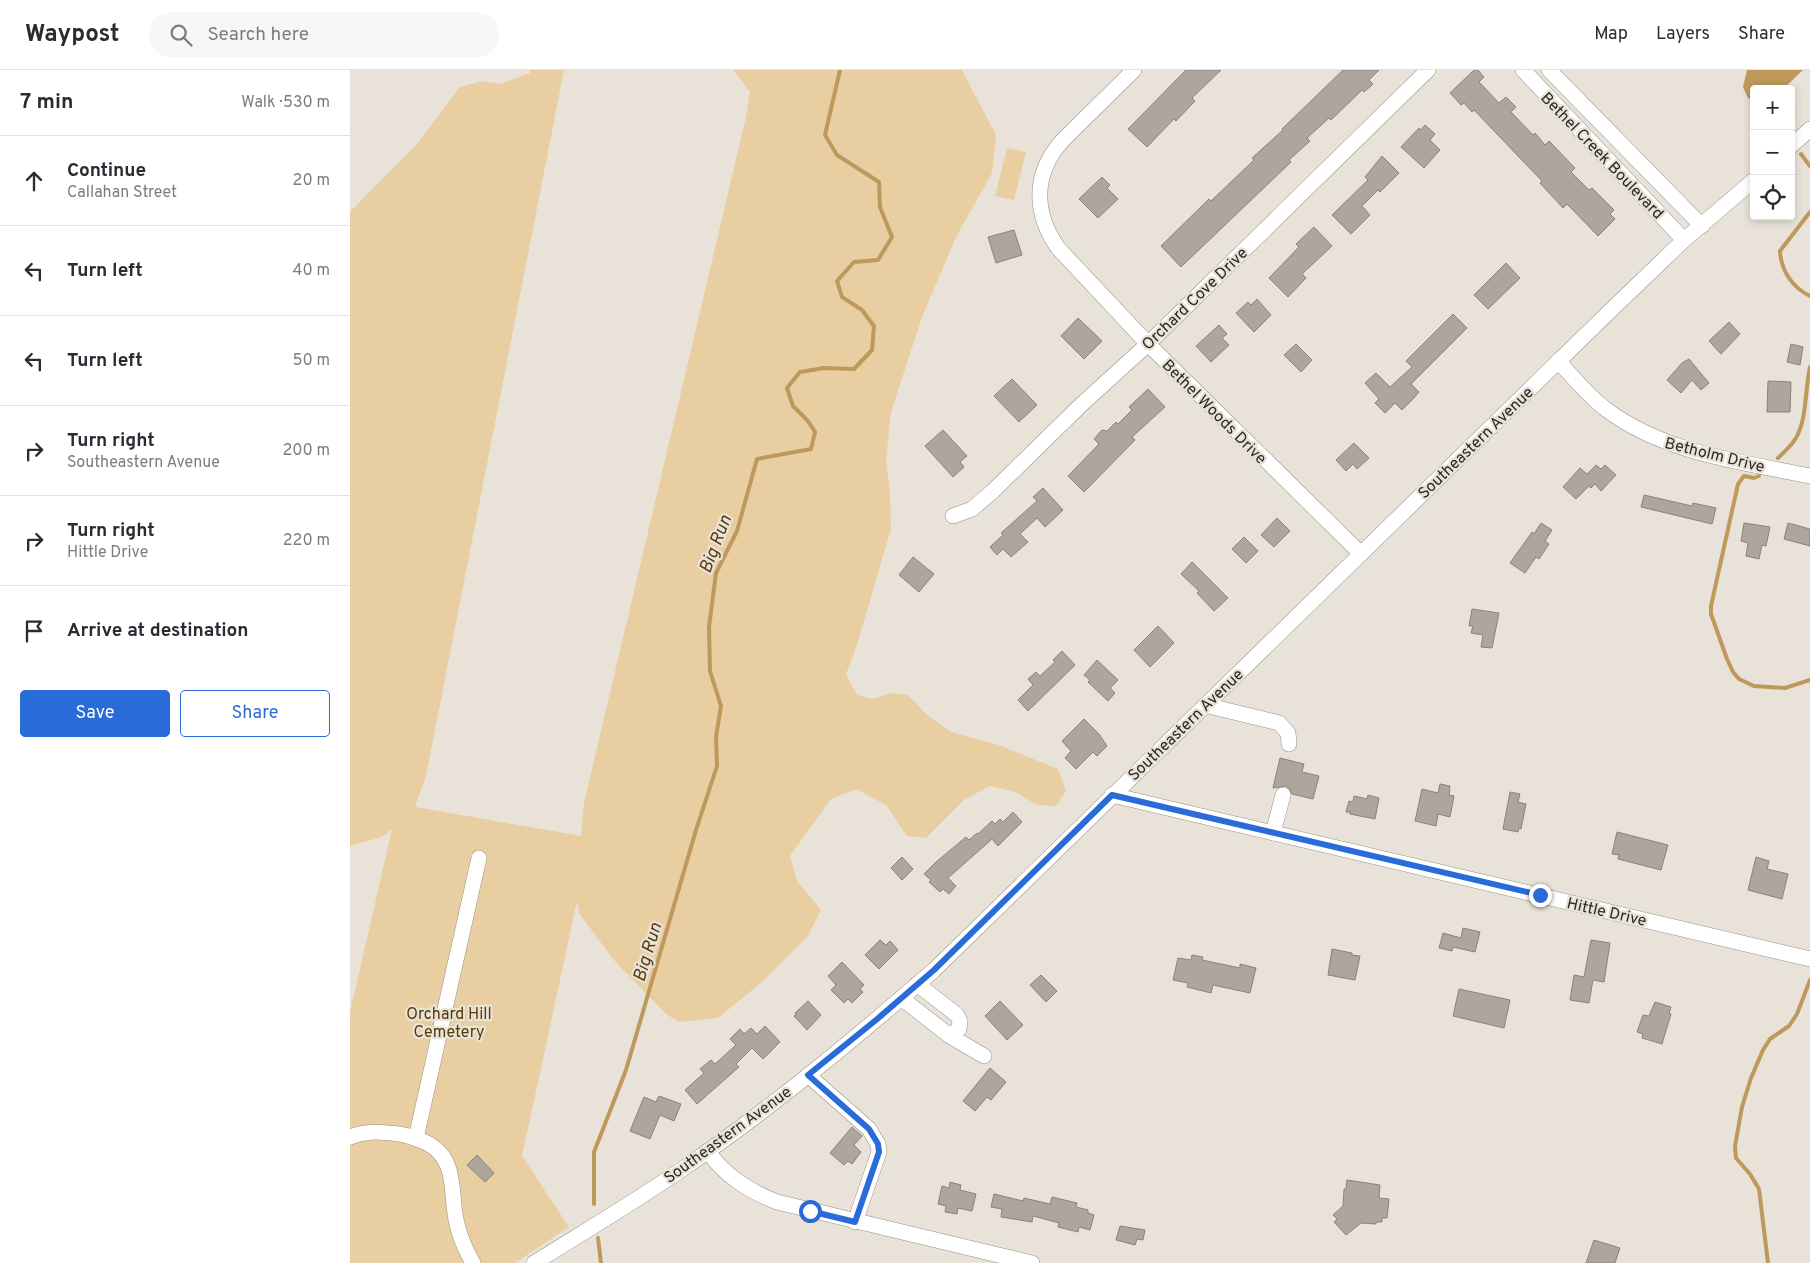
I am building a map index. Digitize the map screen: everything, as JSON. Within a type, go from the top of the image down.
[{"type":"street","name":"Bethel Woods Drive","points":[[1134,70],[1055,149],[1047,162],[1042,176],[1040,197],[1046,228],[1058,248],[1148,344],[1361,554]]},
{"type":"street","name":"Orchard Cove Drive","points":[[953,516],[972,509],[993,491],[1082,404],[1148,344],[1428,70]]},
{"type":"street","name":"Bethel Creek Boulevard","points":[[1523,70],[1684,240]]},
{"type":"street","name":"Bethel Creek Boulevard","points":[[1549,70],[1702,226]]},
{"type":"street","points":[[1553,102],[1568,89]]},
{"type":"street","points":[[1795,142],[1810,129]]},
{"type":"street","points":[[1614,165],[1628,151]]},
{"type":"street","name":"Southeastern Avenue","points":[[534,1263],[708,1151],[808,1075],[917,984],[1558,361],[1684,240],[1750,184]]},
{"type":"street","name":"Betholm Drive","points":[[1558,361],[1587,393],[1606,409],[1632,427],[1654,438],[1683,448],[1810,476]]},
{"type":"street","points":[[1205,705],[1279,723],[1288,733],[1289,744]]},
{"type":"street","name":"Hittle Drive","points":[[1112,795],[1810,959]]},
{"type":"street","points":[[1273,833],[1283,795]]},
{"type":"street","points":[[416,1138],[479,858]]},
{"type":"street","points":[[917,984],[956,1015],[960,1021],[959,1029],[950,1036]]},
{"type":"street","points":[[901,998],[950,1036],[984,1056]]},
{"type":"street","points":[[808,1075],[869,1129],[878,1144],[879,1152],[855,1222]]},
{"type":"street","points":[[350,1137],[362,1132],[374,1131],[405,1134],[432,1146],[440,1153],[446,1162],[452,1179],[456,1223],[469,1256],[474,1263]]},
{"type":"street","points":[[708,1151],[733,1178],[766,1198],[855,1222],[1032,1263]]},
{"type":"green space","name":"Orchard Hill Cemetery","points":[[530,70],[564,70],[426,776],[415,807],[581,836],[584,803],[746,117],[750,92],[733,70],[962,70],[996,135],[992,173],[956,237],[922,317],[891,412],[886,459],[891,529],[856,648],[846,674],[857,695],[872,699],[893,693],[908,695],[927,715],[951,732],[999,745],[1058,769],[1066,791],[1056,806],[1037,805],[1016,792],[990,786],[964,800],[926,838],[907,836],[886,805],[856,789],[831,799],[790,856],[797,881],[821,910],[807,937],[762,982],[718,1018],[679,1022],[666,1014],[613,959],[579,913],[577,901],[522,1156],[569,1227],[515,1263],[350,1263],[350,1013],[392,829],[382,837],[350,846],[350,212],[417,144],[460,87],[482,81],[501,84],[530,73]]},
{"type":"green space","points":[[1007,148],[1026,152],[1014,200],[995,196]]},
{"type":"shaded area","points":[[1747,70],[1803,70],[1787,85],[1750,85],[1750,99],[1743,87]]},
{"type":"building","points":[[1186,70],[1221,70],[1192,98],[1195,101],[1176,121],[1174,119],[1147,147],[1128,129]]},
{"type":"building","points":[[1343,70],[1379,70],[1369,80],[1373,84],[1364,92],[1362,90],[1331,120],[1329,118],[1307,138],[1310,141],[1289,160],[1291,162],[1181,267],[1161,246],[1209,199],[1211,201],[1254,160],[1252,158]]},
{"type":"building","points":[[1474,70],[1478,70],[1484,77],[1479,82],[1499,103],[1506,97],[1516,107],[1511,112],[1533,135],[1535,133],[1545,145],[1549,141],[1575,168],[1571,172],[1589,190],[1592,188],[1614,210],[1610,214],[1615,219],[1598,236],[1567,204],[1563,208],[1540,183],[1542,181],[1474,110],[1472,112],[1464,103],[1461,105],[1450,93]]},
{"type":"building","points":[[1425,125],[1435,134],[1430,140],[1440,150],[1424,168],[1401,147],[1419,128],[1421,130]]},
{"type":"building","points":[[1382,156],[1399,173],[1380,192],[1378,190],[1362,206],[1370,215],[1351,234],[1332,215],[1368,180],[1365,177]]},
{"type":"building","points":[[1102,177],[1110,185],[1107,188],[1118,199],[1098,218],[1079,199]]},
{"type":"building","points":[[1314,227],[1332,246],[1302,274],[1306,278],[1288,297],[1269,278],[1299,247],[1296,244]]},
{"type":"building","points":[[1014,230],[1022,255],[996,263],[988,237]]},
{"type":"building","points":[[1506,263],[1520,278],[1488,309],[1474,295]]},
{"type":"building","points":[[1257,299],[1271,315],[1254,332],[1236,313],[1248,302],[1251,305]]},
{"type":"building","points":[[1453,314],[1467,328],[1411,384],[1419,392],[1412,400],[1402,410],[1395,403],[1385,413],[1375,403],[1379,399],[1365,383],[1376,373],[1390,387],[1412,367],[1406,361]]},
{"type":"building","points":[[1078,318],[1102,341],[1084,359],[1061,336]]},
{"type":"building","points":[[1729,322],[1740,334],[1721,354],[1709,341]]},
{"type":"building","points":[[1219,325],[1227,334],[1222,338],[1229,345],[1211,362],[1196,346]]},
{"type":"building","points":[[1296,344],[1312,360],[1301,372],[1284,355]]},
{"type":"building","points":[[1791,344],[1803,347],[1800,365],[1787,362]]},
{"type":"building","points":[[1689,359],[1709,383],[1701,390],[1692,380],[1681,393],[1667,380],[1682,363]]},
{"type":"building","points":[[1012,379],[1037,405],[1019,422],[994,396]]},
{"type":"building","points":[[1768,381],[1791,382],[1790,412],[1767,412]]},
{"type":"building","points":[[1148,389],[1165,407],[1132,437],[1135,440],[1084,492],[1068,476],[1099,444],[1094,439],[1102,430],[1107,431],[1116,422],[1118,424],[1132,410],[1129,407]]},
{"type":"building","points":[[943,430],[967,456],[960,462],[964,467],[953,477],[925,446]]},
{"type":"building","points":[[1354,443],[1369,458],[1357,469],[1353,464],[1346,471],[1336,460]]},
{"type":"building","points":[[1596,465],[1601,469],[1605,465],[1616,475],[1601,491],[1595,484],[1591,488],[1589,486],[1576,499],[1563,487],[1580,468],[1587,474]]},
{"type":"building","points":[[1043,488],[1063,510],[1045,527],[1037,518],[1020,534],[1028,542],[1011,557],[1003,549],[997,555],[990,547],[1003,535],[1001,533],[1037,501],[1033,497]]},
{"type":"building","points":[[1644,495],[1692,506],[1693,503],[1716,508],[1712,524],[1641,507]]},
{"type":"building","points":[[1277,518],[1290,531],[1274,547],[1261,535]]},
{"type":"building","points":[[1541,523],[1552,530],[1545,541],[1549,544],[1539,559],[1536,557],[1525,573],[1510,563],[1532,532],[1534,534]]},
{"type":"building","points":[[1744,523],[1770,527],[1766,546],[1762,545],[1759,559],[1746,556],[1748,543],[1741,541]]},
{"type":"building","points":[[1788,523],[1810,529],[1810,546],[1784,539]]},
{"type":"building","points":[[1244,537],[1258,551],[1246,563],[1232,549]]},
{"type":"building","points":[[913,557],[934,574],[919,592],[899,575]]},
{"type":"building","points":[[1192,562],[1228,598],[1214,611],[1197,593],[1199,591],[1181,574]]},
{"type":"building","points":[[1472,609],[1499,613],[1492,648],[1481,647],[1483,635],[1471,633],[1473,626],[1469,626]]},
{"type":"building","points":[[1158,626],[1174,643],[1150,667],[1134,650]]},
{"type":"building","points":[[1062,651],[1075,665],[1028,711],[1018,700],[1033,685],[1028,679],[1036,672],[1040,676],[1055,662],[1053,660]]},
{"type":"building","points":[[1097,660],[1118,680],[1110,688],[1115,693],[1108,701],[1088,682],[1090,680],[1084,675]]},
{"type":"building","points":[[1084,719],[1099,734],[1107,746],[1097,756],[1093,752],[1076,769],[1065,758],[1071,751],[1062,741]]},
{"type":"building","points":[[1280,758],[1304,764],[1302,772],[1319,776],[1313,799],[1292,794],[1286,786],[1273,788]]},
{"type":"building","points":[[1440,784],[1450,786],[1449,795],[1454,796],[1450,817],[1438,814],[1436,826],[1415,821],[1422,789],[1438,793]]},
{"type":"building","points":[[1510,792],[1520,794],[1518,802],[1526,804],[1521,829],[1519,828],[1518,832],[1503,829]]},
{"type":"building","points":[[1368,795],[1379,798],[1375,819],[1346,812],[1349,801],[1353,802],[1354,796],[1367,799]]},
{"type":"building","points":[[1013,812],[1022,822],[998,846],[992,839],[948,878],[956,886],[949,894],[943,889],[940,892],[929,882],[931,880],[924,874],[966,837],[969,840],[992,821],[995,824],[1000,819],[1003,822]]},
{"type":"building","points":[[1617,832],[1668,845],[1661,870],[1618,859],[1619,855],[1612,854]]},
{"type":"building","points":[[902,857],[913,869],[902,880],[891,868]]},
{"type":"building","points":[[1756,857],[1769,861],[1767,869],[1788,874],[1782,899],[1748,890]]},
{"type":"building","points":[[1463,928],[1480,932],[1475,952],[1453,947],[1452,951],[1439,948],[1443,933],[1461,938]]},
{"type":"building","points":[[880,940],[886,945],[890,941],[898,950],[879,969],[865,955]]},
{"type":"building","points":[[1591,940],[1610,943],[1604,982],[1593,980],[1589,1003],[1570,1000],[1574,975],[1584,977]]},
{"type":"building","points":[[1332,949],[1360,956],[1355,980],[1328,975]]},
{"type":"building","points":[[1192,955],[1203,957],[1202,960],[1240,968],[1240,964],[1256,968],[1250,993],[1213,985],[1211,993],[1187,987],[1188,983],[1173,980],[1178,958],[1191,960]]},
{"type":"building","points":[[842,962],[864,985],[860,989],[863,992],[852,1003],[848,999],[844,1003],[831,990],[836,985],[828,976]]},
{"type":"building","points":[[1041,975],[1057,991],[1046,1002],[1030,985]]},
{"type":"building","points":[[1459,989],[1510,1000],[1504,1028],[1453,1016]]},
{"type":"building","points":[[808,1001],[821,1015],[807,1030],[794,1016]]},
{"type":"building","points":[[1000,1001],[1023,1025],[1007,1040],[985,1016]]},
{"type":"building","points":[[1655,1002],[1671,1007],[1669,1013],[1671,1014],[1662,1044],[1642,1038],[1643,1034],[1637,1032],[1643,1015],[1649,1016]]},
{"type":"building","points":[[765,1026],[780,1042],[763,1059],[752,1048],[736,1064],[739,1067],[697,1104],[685,1090],[704,1073],[700,1069],[711,1060],[715,1064],[736,1045],[730,1039],[740,1029],[744,1034],[751,1028],[757,1034]]},
{"type":"building","points":[[990,1068],[1006,1082],[991,1100],[987,1097],[975,1111],[963,1101]]},
{"type":"building","points":[[659,1096],[681,1104],[674,1121],[660,1115],[650,1139],[630,1131],[644,1097],[656,1102]]},
{"type":"building","points":[[852,1127],[862,1136],[854,1145],[861,1152],[852,1164],[848,1161],[844,1165],[830,1153]]},
{"type":"building","points":[[477,1155],[494,1173],[485,1182],[467,1165]]},
{"type":"building","points":[[1347,1180],[1380,1185],[1379,1198],[1389,1199],[1387,1218],[1382,1218],[1382,1222],[1376,1222],[1376,1224],[1361,1223],[1346,1235],[1334,1222],[1337,1219],[1333,1215],[1343,1206],[1344,1189],[1346,1189]]},
{"type":"building","points":[[950,1182],[961,1185],[960,1190],[976,1194],[972,1211],[958,1208],[957,1214],[945,1212],[946,1206],[938,1204],[942,1186],[949,1188]]},
{"type":"building","points":[[994,1194],[1023,1201],[1024,1198],[1050,1204],[1052,1197],[1077,1203],[1076,1207],[1088,1210],[1088,1213],[1094,1215],[1090,1230],[1079,1227],[1078,1232],[1058,1227],[1059,1223],[1033,1216],[1032,1222],[1001,1217],[1002,1209],[991,1207]]},
{"type":"building","points":[[1120,1226],[1145,1230],[1143,1240],[1137,1239],[1135,1245],[1116,1240]]},
{"type":"building","points":[[1594,1240],[1620,1248],[1615,1263],[1586,1263]]},
{"type":"waterway","name":"Big Run","points":[[594,1204],[594,1152],[626,1070],[696,830],[717,766],[716,737],[721,706],[710,671],[709,627],[716,573],[737,531],[757,459],[811,449],[815,432],[808,421],[793,406],[787,388],[800,372],[824,368],[854,369],[872,350],[874,326],[862,310],[842,297],[837,281],[854,262],[878,260],[892,237],[880,207],[879,182],[837,155],[825,135],[840,70]]},
{"type":"waterway","points":[[1801,154],[1810,166]]},
{"type":"waterway","points":[[1810,212],[1780,251],[1785,272],[1793,284],[1810,296]]},
{"type":"waterway","points":[[1778,458],[1794,441],[1801,426],[1810,367]]},
{"type":"waterway","points":[[1759,476],[1754,478],[1744,476],[1738,484],[1711,606],[1711,614],[1727,659],[1733,672],[1739,679],[1754,686],[1785,688],[1810,680]]},
{"type":"waterway","points":[[1768,1263],[1759,1189],[1750,1174],[1736,1158],[1735,1146],[1742,1107],[1751,1078],[1763,1050],[1770,1039],[1789,1026],[1797,1014],[1810,980]]},
{"type":"waterway","name":"Big Run","points":[[598,1238],[601,1263]]},
{"type":"route","points":[[810,1211],[855,1222],[879,1152],[878,1144],[869,1129],[808,1075],[934,970],[1112,795],[1540,895]]}]
